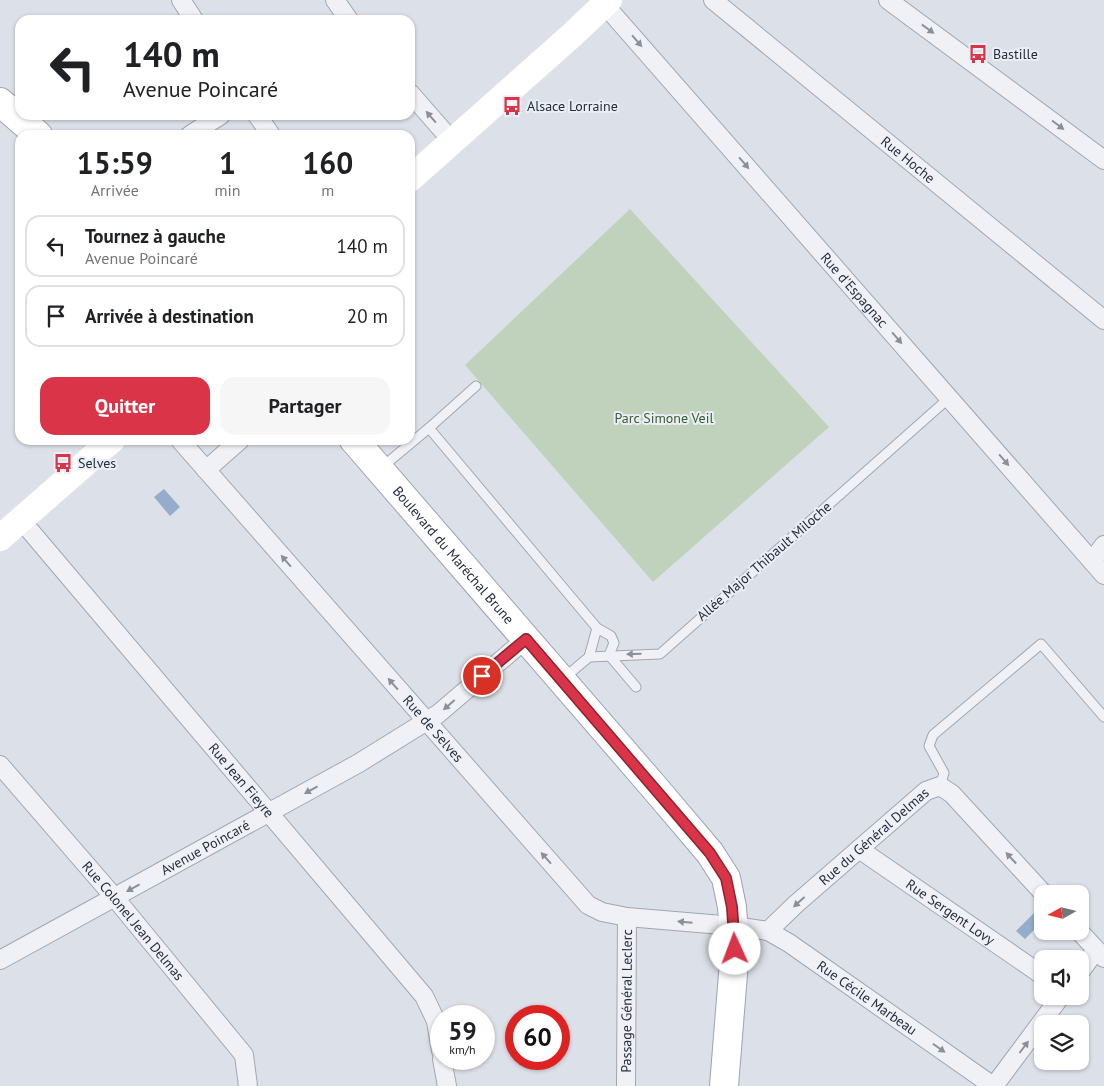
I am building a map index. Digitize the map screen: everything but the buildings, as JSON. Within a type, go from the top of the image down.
[{"type":"main road","points":[[415,174],[607,2]]},
{"type":"main road","points":[[0,102],[15,115]]},
{"type":"main road","points":[[21,120],[32,130]]},
{"type":"main road","points":[[0,538],[106,445]]},
{"type":"main road","name":"Boulevard du Maréchal Brune","points":[[358,445],[710,853],[726,878],[734,926],[735,949],[724,1086]]},
{"type":"street","points":[[181,0],[191,15]]},
{"type":"street","name":"Rue Hoche","points":[[712,0],[1104,320]]},
{"type":"street","points":[[888,0],[1104,160]]},
{"type":"street","points":[[337,1],[346,15]]},
{"type":"street","name":"Rue d'Espagnac","points":[[607,2],[1104,575]]},
{"type":"street","points":[[415,99],[452,141]]},
{"type":"street","points":[[198,130],[213,120]]},
{"type":"street","name":"Rue de Selves","points":[[184,445],[588,904],[602,912],[627,917],[734,926]]},
{"type":"street","points":[[206,470],[234,445]]},
{"type":"street","name":"Rue Jean Fieyre","points":[[21,520],[424,996],[430,1008]]},
{"type":"street","points":[[1092,561],[1104,545]]},
{"type":"street","name":"Avenue Poincaré","points":[[0,960],[359,763],[438,714],[526,639]]},
{"type":"street","name":"Rue Colonel Jean Delmas","points":[[0,766],[114,898],[244,1055],[248,1086]]},
{"type":"street","name":"Rue du Général Delmas","points":[[768,931],[796,904],[926,791],[940,786],[952,794],[1036,885]]},
{"type":"street","name":"Rue Sergent Lovy","points":[[860,848],[1034,968]]},
{"type":"street","name":"Passage Général Leclerc","points":[[626,1086],[627,917]]},
{"type":"street","name":"Rue Cécile Marbeau","points":[[734,926],[768,931],[788,943],[994,1086]]},
{"type":"street","points":[[1087,940],[1100,954],[1089,964]]},
{"type":"street","points":[[994,1086],[1054,1005]]},
{"type":"street","points":[[444,1070],[447,1086]]},
{"type":"lane","points":[[415,440],[476,386]]},
{"type":"lane","name":"Allée Major Thibault Miloche","points":[[589,657],[660,654],[949,398]]},
{"type":"lane","points":[[430,428],[597,628],[611,636],[614,643],[609,655],[636,687]]},
{"type":"lane","points":[[379,470],[409,445]]},
{"type":"lane","points":[[562,680],[589,657],[597,628]]},
{"type":"lane","points":[[940,786],[944,773],[929,746],[933,735],[1041,644],[1104,717]]},
{"type":"green space","name":"Parc Simone Veil","points":[[630,209],[829,427],[653,582],[465,365]]},
{"type":"water","points":[[164,489],[180,507],[170,516],[154,497]]},
{"type":"water","points":[[1034,913],[1034,930],[1025,939],[1016,931]]},
{"type":"place","name":"Bastille","points":[[978,54]]},
{"type":"place","name":"Alsace Lorraine","points":[[512,106]]},
{"type":"place","name":"Selves","points":[[63,463]]},
{"type":"route","points":[[482,676],[526,639],[710,853],[726,878],[732,907],[735,949]]}]
